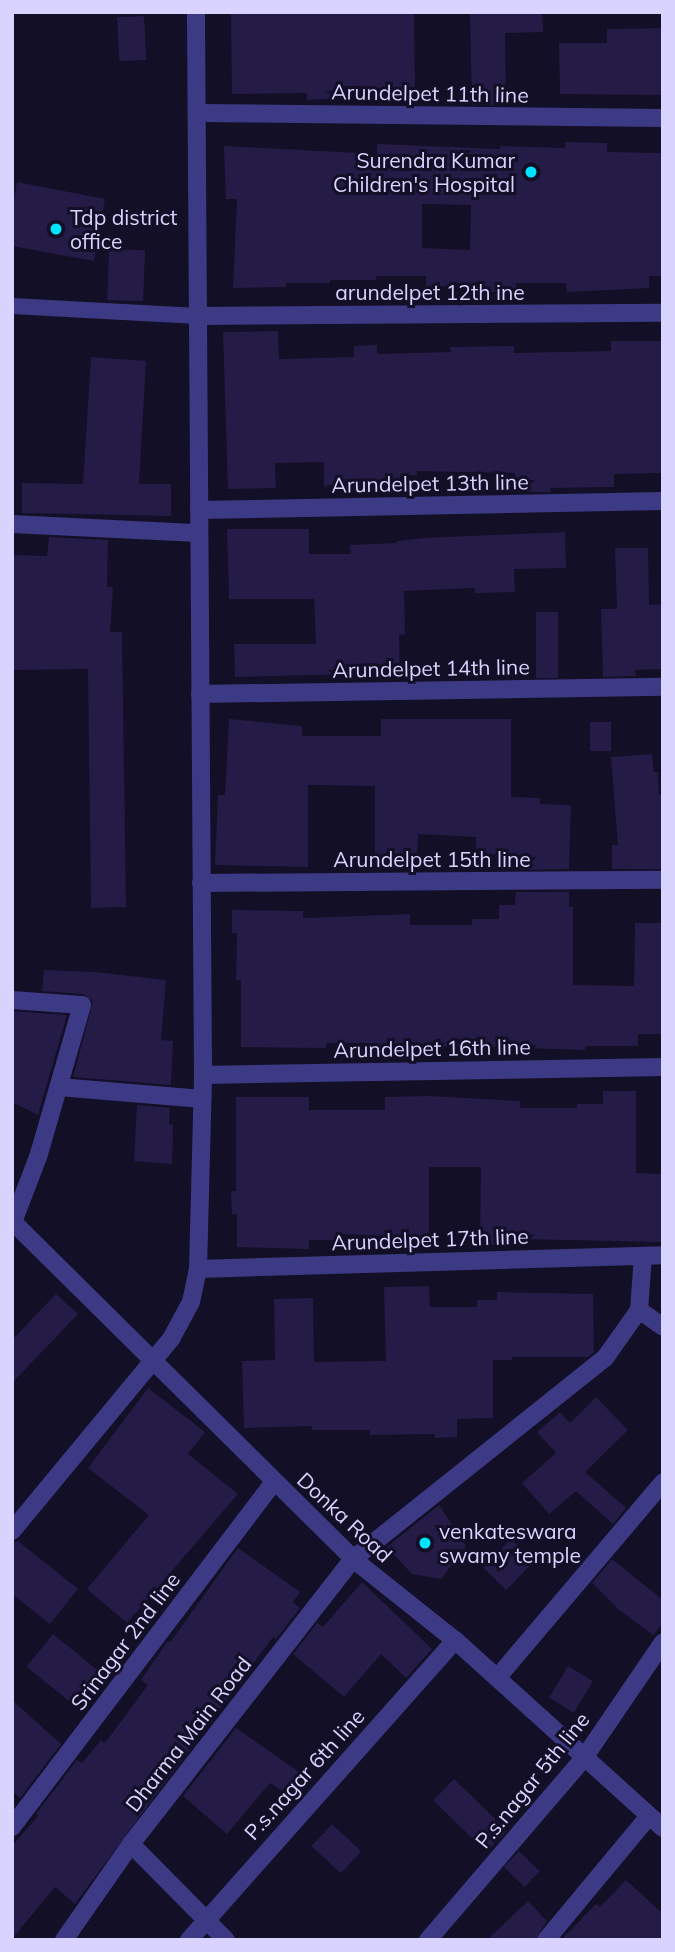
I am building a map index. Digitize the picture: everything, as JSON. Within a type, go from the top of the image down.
[{"type":"street","points":[[12,1531],[183,1322],[198,1269],[203,1075],[196,12]]},
{"type":"street","name":"Arundelpet 11th line","points":[[197,113],[663,118]]},
{"type":"street","name":"arundelpet 12th ine","points":[[198,316],[663,313]]},
{"type":"street","name":"Arundelpet 13th line","points":[[199,510],[663,501]]},
{"type":"street","points":[[12,524],[199,533]]},
{"type":"street","name":"Arundelpet 14th line","points":[[200,694],[663,687]]},
{"type":"street","name":"Arundelpet 15th line","points":[[201,883],[663,880]]},
{"type":"street","points":[[12,1000],[82,1005],[38,1157],[13,1221]]},
{"type":"street","name":"Arundelpet 16th line","points":[[203,1075],[663,1067]]},
{"type":"street","points":[[59,1087],[203,1099]]},
{"type":"street","name":"Donka Road","points":[[13,1221],[353,1559],[455,1640],[656,1822]]},
{"type":"street","name":"Arundelpet 17th line","points":[[198,1269],[663,1255]]},
{"type":"street","points":[[643,1256],[639,1310],[663,1328]]},
{"type":"street","name":"Dharma Main Road","points":[[64,1940],[131,1844],[353,1559],[605,1358],[639,1310]]},
{"type":"street","name":"Srinagar 2nd line","points":[[12,1827],[274,1482]]},
{"type":"street","points":[[497,1678],[663,1482]]},
{"type":"street","name":"P.s.nagar 6th line","points":[[189,1940],[455,1640]]},
{"type":"street","name":"P.s.nagar 5th line","points":[[428,1940],[584,1758],[657,1666],[663,1642]]},
{"type":"street","points":[[546,1940],[656,1822]]},
{"type":"street","points":[[131,1844],[226,1940]]},
{"type":"lane","points":[[12,306],[198,316]]},
{"type":"building","points":[[231,12],[414,12],[415,95],[307,100],[307,93],[232,94]]},
{"type":"building","points":[[470,12],[542,12],[543,32],[505,33],[506,105],[472,105]]},
{"type":"building","points":[[144,16],[146,60],[119,61],[117,17]]},
{"type":"building","points":[[663,28],[663,95],[560,94],[559,43],[607,43],[607,29]]},
{"type":"building","points":[[565,142],[607,143],[607,152],[663,153],[663,276],[649,276],[649,288],[567,292],[566,283],[516,283],[516,293],[491,292],[491,288],[426,286],[426,276],[376,276],[376,280],[330,280],[330,283],[286,283],[286,287],[233,288],[237,199],[226,199],[224,146],[377,154],[377,144],[500,149],[500,146],[565,148]],"holes":[[[422,204],[471,205],[470,250],[422,248]]]},
{"type":"building","name":"Tdp district office","points":[[17,182],[105,199],[94,261],[12,246],[12,212]]},
{"type":"building","points":[[109,249],[145,250],[143,301],[107,300]]},
{"type":"building","points":[[278,331],[279,359],[354,357],[354,346],[377,345],[377,354],[451,352],[450,347],[514,346],[514,353],[611,351],[611,341],[662,341],[663,473],[614,474],[614,487],[550,488],[551,492],[516,492],[515,473],[417,471],[417,475],[400,475],[400,480],[370,480],[370,486],[324,487],[324,462],[275,463],[276,488],[228,489],[223,332]]},
{"type":"building","points":[[91,357],[146,361],[139,484],[171,484],[171,516],[22,513],[22,483],[83,484]]},
{"type":"building","points":[[227,529],[309,529],[309,554],[351,554],[350,545],[397,543],[424,538],[565,532],[566,568],[514,569],[515,592],[475,593],[475,588],[404,591],[405,634],[399,635],[400,676],[361,677],[361,674],[235,677],[234,644],[316,644],[314,599],[229,599]]},
{"type":"building","points":[[49,537],[108,540],[107,587],[113,587],[110,632],[122,632],[126,907],[91,908],[88,669],[12,670],[12,555],[47,556]]},
{"type":"building","points":[[615,548],[648,548],[649,605],[663,604],[663,669],[635,670],[636,676],[603,677],[601,609],[617,609]]},
{"type":"building","points":[[536,612],[558,612],[558,678],[536,678]]},
{"type":"building","points":[[229,719],[302,726],[302,736],[381,736],[381,719],[511,719],[511,797],[540,798],[540,804],[571,805],[569,869],[516,870],[517,855],[476,854],[476,837],[418,834],[417,866],[375,866],[375,786],[308,785],[308,867],[215,865],[218,795],[225,795]]},
{"type":"building","points":[[590,722],[611,722],[611,751],[590,751]]},
{"type":"building","points":[[652,754],[654,772],[658,772],[659,795],[662,795],[661,869],[612,869],[612,845],[618,845],[611,757]]},
{"type":"building","points":[[516,892],[569,892],[569,907],[573,907],[573,985],[634,986],[635,923],[663,923],[663,1034],[638,1034],[638,1046],[585,1046],[585,1050],[465,1046],[378,1050],[378,1043],[326,1043],[326,1048],[241,1047],[241,980],[236,980],[237,933],[232,933],[232,910],[303,911],[303,918],[410,914],[410,925],[472,925],[472,919],[499,919],[499,905],[515,905]]},
{"type":"building","points":[[44,970],[95,972],[166,980],[161,1040],[173,1041],[171,1085],[73,1077],[93,1002],[83,994],[42,991]]},
{"type":"building","points":[[12,1011],[67,1015],[38,1115],[12,1102]]},
{"type":"building","points":[[603,1091],[636,1091],[636,1173],[663,1174],[663,1242],[517,1239],[517,1245],[480,1245],[481,1167],[429,1167],[429,1238],[341,1234],[341,1240],[309,1240],[309,1249],[237,1247],[237,1214],[232,1214],[231,1191],[236,1191],[236,1097],[309,1097],[309,1110],[385,1110],[385,1097],[430,1096],[520,1101],[520,1108],[577,1108],[577,1104],[603,1104]]},
{"type":"building","points":[[137,1105],[170,1108],[169,1124],[173,1125],[172,1164],[134,1161]]},
{"type":"building","points":[[429,1286],[430,1307],[477,1307],[477,1300],[497,1300],[497,1292],[593,1294],[594,1352],[588,1357],[512,1357],[512,1360],[493,1360],[493,1418],[457,1419],[457,1437],[435,1438],[435,1434],[370,1435],[370,1430],[312,1430],[312,1426],[244,1428],[242,1361],[275,1360],[274,1299],[313,1298],[314,1362],[386,1361],[384,1287]]},
{"type":"building","points":[[56,1294],[78,1314],[12,1383],[12,1340]]},
{"type":"building","points":[[148,1388],[205,1432],[188,1454],[238,1494],[127,1623],[87,1589],[149,1515],[88,1468]]},
{"type":"building","points":[[596,1397],[628,1430],[585,1472],[626,1508],[613,1524],[576,1491],[549,1514],[522,1483],[556,1453],[537,1432],[560,1412],[570,1423]]},
{"type":"building","name":"venkateswara swamy temple","points":[[439,1505],[466,1546],[441,1579],[412,1574],[387,1547]]},
{"type":"building","points":[[511,1539],[534,1561],[506,1590],[483,1568]]},
{"type":"building","points":[[18,1541],[78,1589],[50,1624],[12,1594],[12,1542]]},
{"type":"building","points":[[238,1548],[300,1592],[293,1602],[300,1608],[276,1639],[273,1637],[75,1904],[55,1887],[12,1939],[12,1846],[38,1816],[36,1814],[77,1760],[82,1763],[101,1740],[105,1743],[148,1685],[141,1680]]},
{"type":"building","points":[[612,1559],[663,1600],[663,1623],[653,1635],[618,1609],[592,1583]]},
{"type":"building","points":[[362,1582],[432,1649],[406,1678],[381,1654],[344,1697],[293,1654],[317,1623],[323,1627]]},
{"type":"building","points":[[53,1634],[102,1674],[76,1706],[27,1667]]},
{"type":"building","points":[[568,1666],[593,1681],[574,1713],[549,1698]]},
{"type":"building","points":[[12,1700],[61,1744],[20,1798],[12,1791]]},
{"type":"building","points":[[236,1728],[309,1779],[294,1799],[270,1783],[227,1834],[183,1796]]},
{"type":"building","points":[[454,1779],[507,1830],[486,1852],[433,1801]]},
{"type":"building","points":[[332,1824],[361,1851],[341,1873],[312,1846]]},
{"type":"building","points":[[519,1851],[540,1871],[525,1887],[504,1867]]},
{"type":"building","points":[[626,1880],[663,1914],[663,1940],[561,1940],[596,1904],[600,1907]]},
{"type":"building","points":[[528,1901],[547,1921],[535,1940],[487,1940]]},
{"type":"place","name":"Surendra Kumar Children's Hospital","points":[[531,172]]},
{"type":"place","name":"Tdp district office","points":[[56,229]]},
{"type":"place","name":"venkateswara swamy temple","points":[[425,1543]]}]
